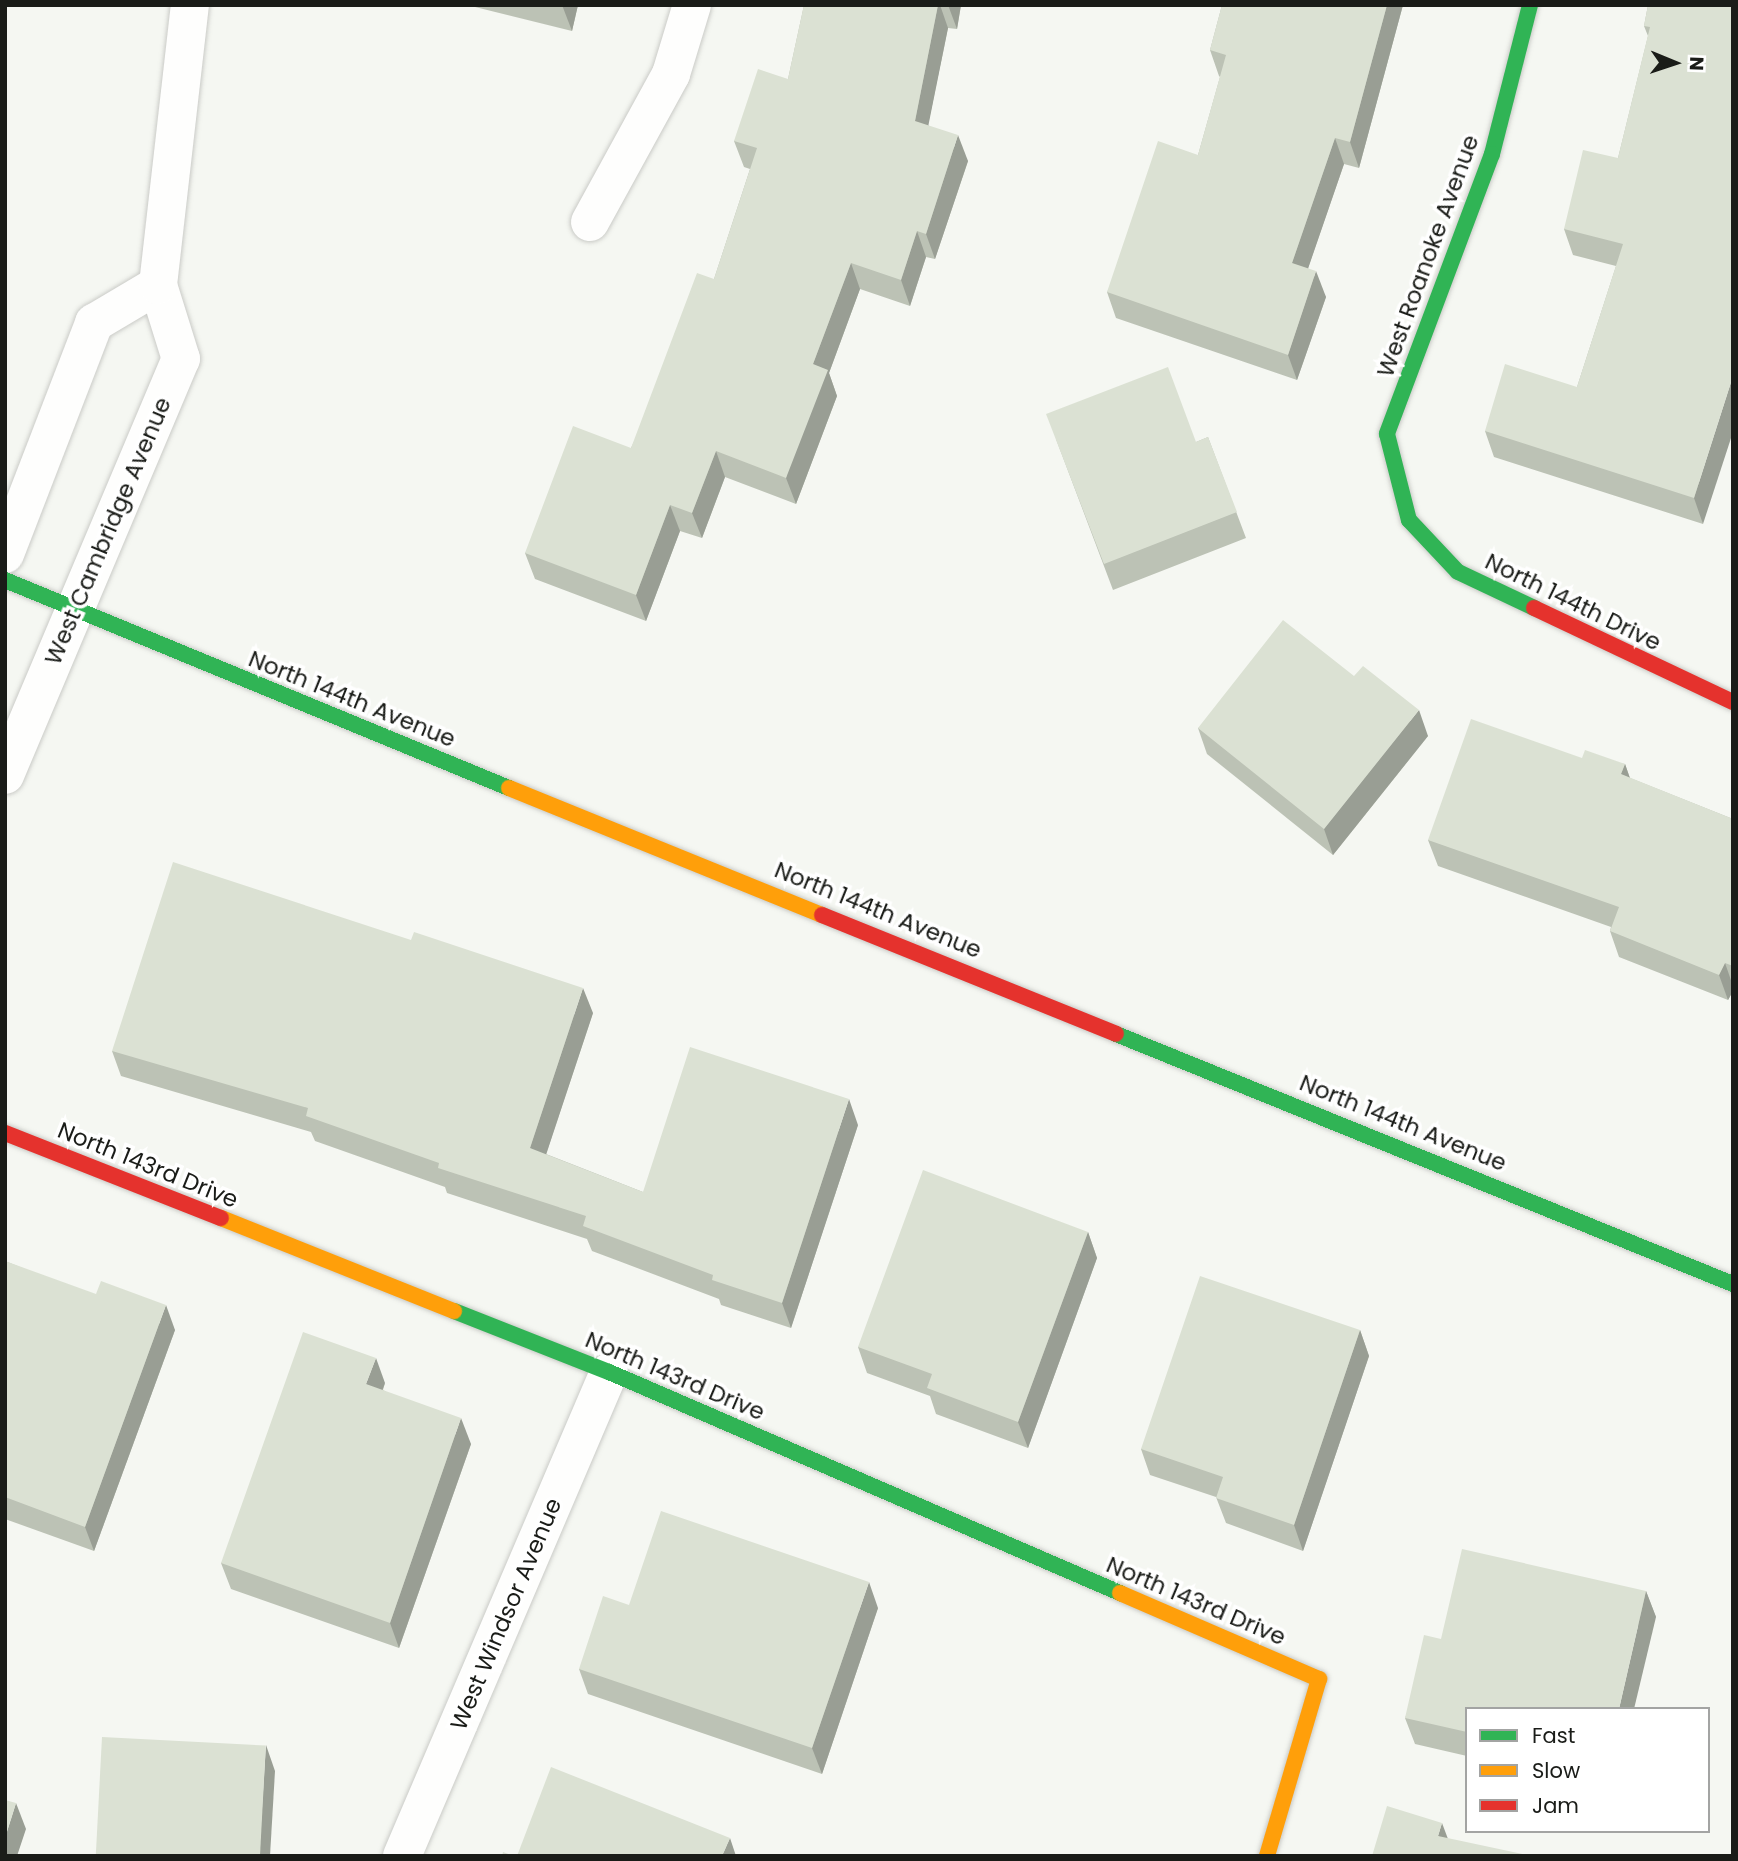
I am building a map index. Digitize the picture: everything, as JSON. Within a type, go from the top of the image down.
[{"type":"street","name":"West Cambridge Avenue","points":[[5,775],[181,359],[158,285],[190,5]]},
{"type":"street","points":[[590,222],[671,74],[692,5]]},
{"type":"street","name":"West Roanoke Avenue","points":[[1409,520],[1387,435],[1492,154],[1531,5]]},
{"type":"street","points":[[5,554],[94,323],[158,285]]},
{"type":"street","name":"North 144th Drive","points":[[1409,520],[1458,572],[1733,702]]},
{"type":"street","name":"North 144th Avenue","points":[[5,580],[73,611],[1733,1284]]},
{"type":"street","name":"North 143rd Drive","points":[[5,1133],[609,1372],[1319,1679],[1267,1856]]},
{"type":"street","name":"West Windsor Avenue","points":[[402,1856],[609,1372]]},
{"type":"building","points":[[804,5],[938,5],[915,121],[958,135],[926,234],[917,231],[901,280],[851,263],[813,364],[828,370],[786,478],[716,451],[692,513],[670,505],[636,595],[525,553],[573,426],[631,448],[697,273],[714,279],[757,148],[734,141],[758,69],[788,79]]},
{"type":"building","points":[[1222,5],[1387,5],[1350,142],[1335,138],[1292,263],[1316,271],[1288,355],[1107,292],[1158,141],[1198,155],[1226,55],[1210,50]]},
{"type":"building","points":[[1648,5],[1733,5],[1733,376],[1694,498],[1485,431],[1505,364],[1577,387],[1623,244],[1564,229],[1583,150],[1618,158],[1650,27],[1644,26]]},
{"type":"building","points":[[1168,367],[1196,442],[1208,437],[1237,512],[1104,564],[1046,414]]},
{"type":"building","points":[[1283,620],[1354,676],[1363,666],[1419,710],[1324,829],[1198,728]]},
{"type":"building","points":[[1471,719],[1582,758],[1585,750],[1625,764],[1621,774],[1733,819],[1733,966],[1725,963],[1719,975],[1610,931],[1619,907],[1428,840]]},
{"type":"building","points":[[173,862],[411,940],[414,932],[583,988],[530,1148],[643,1192],[690,1047],[849,1099],[782,1303],[712,1280],[713,1275],[583,1226],[586,1216],[438,1168],[439,1163],[306,1116],[308,1108],[112,1051]]},
{"type":"building","points":[[923,1170],[1088,1232],[1018,1422],[927,1388],[932,1374],[858,1347]]},
{"type":"building","points":[[5,1261],[96,1294],[101,1281],[166,1305],[85,1527],[5,1497]]},
{"type":"building","points":[[1200,1276],[1360,1330],[1294,1525],[1216,1498],[1223,1477],[1141,1449]]},
{"type":"building","points":[[303,1332],[376,1358],[366,1384],[461,1418],[390,1623],[221,1563]]},
{"type":"building","points":[[661,1511],[869,1582],[812,1748],[579,1669],[603,1596],[629,1605]]},
{"type":"building","points":[[1462,1549],[1646,1591],[1619,1707],[1465,1707],[1465,1732],[1405,1718],[1424,1635],[1441,1639]]},
{"type":"building","points":[[102,1737],[266,1746],[260,1856],[96,1856]]},
{"type":"building","points":[[551,1767],[730,1838],[722,1856],[517,1856]]},
{"type":"building","points":[[5,1800],[16,1803],[5,1838]]},
{"type":"building","points":[[1387,1806],[1442,1823],[1438,1836],[1532,1856],[1372,1856]]},
{"type":"traffic: fast","points":[[1530,5],[1492,154],[1387,434],[1409,520],[1458,572],[1534,608]]},
{"type":"traffic: fast","points":[[5,580],[509,788]]},
{"type":"traffic: fast","points":[[1116,1034],[1733,1284]]},
{"type":"traffic: fast","points":[[454,1311],[609,1372],[1120,1593]]},
{"type":"traffic: slow","points":[[509,788],[822,915]]},
{"type":"traffic: slow","points":[[221,1218],[454,1311]]},
{"type":"traffic: slow","points":[[1120,1593],[1319,1679],[1267,1856]]},
{"type":"traffic: jam","points":[[1534,608],[1733,702]]},
{"type":"traffic: jam","points":[[822,915],[1116,1034]]},
{"type":"traffic: jam","points":[[5,1133],[221,1218]]}]
